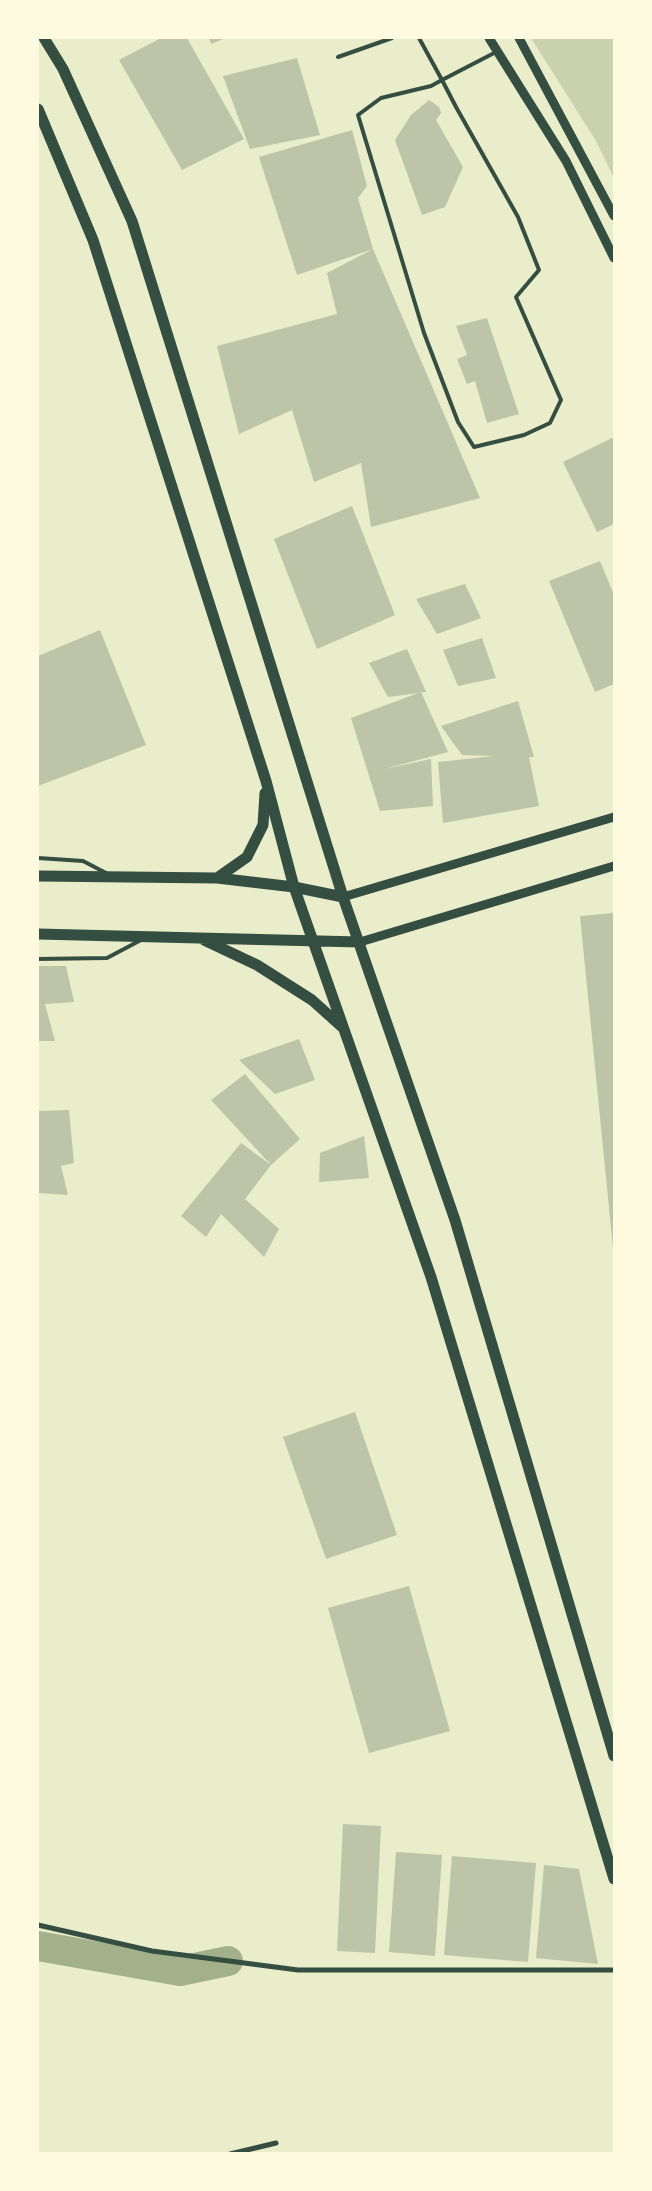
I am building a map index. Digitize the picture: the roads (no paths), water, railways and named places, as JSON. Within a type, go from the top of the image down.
[{"type":"main road","points":[[44,38],[63,69],[132,220],[343,897],[455,1220],[614,1756]]},
{"type":"main road","points":[[38,109],[93,240],[266,781],[294,887],[430,1277],[614,1879]]},
{"type":"main road","points":[[217,878],[246,857],[263,825],[266,781]]},
{"type":"main road","points":[[38,876],[217,878],[294,887],[343,897]]},
{"type":"main road","points":[[38,934],[360,942]]},
{"type":"main road","points":[[201,938],[257,965],[312,1000],[344,1028]]},
{"type":"street","points":[[489,38],[566,161],[614,258]]},
{"type":"street","points":[[519,38],[614,216]]},
{"type":"street","points":[[343,897],[614,817]]},
{"type":"street","points":[[360,942],[614,866]]},
{"type":"street","points":[[38,1925],[152,1951],[298,1970],[614,1970]]},
{"type":"street","points":[[230,2154],[276,2143]]},
{"type":"lane","points":[[338,56],[392,38]]},
{"type":"lane","points":[[418,38],[442,80],[518,217],[539,270],[516,297],[561,400],[550,423],[524,435],[474,447],[458,422],[424,333],[358,115],[381,98],[431,86],[442,80],[498,51]]},
{"type":"lane","points":[[38,858],[83,860],[112,877]]},
{"type":"lane","points":[[38,958],[107,958],[147,937]]},
{"type":"waterway","points":[[38,1946],[180,1971],[228,1961]]}]
